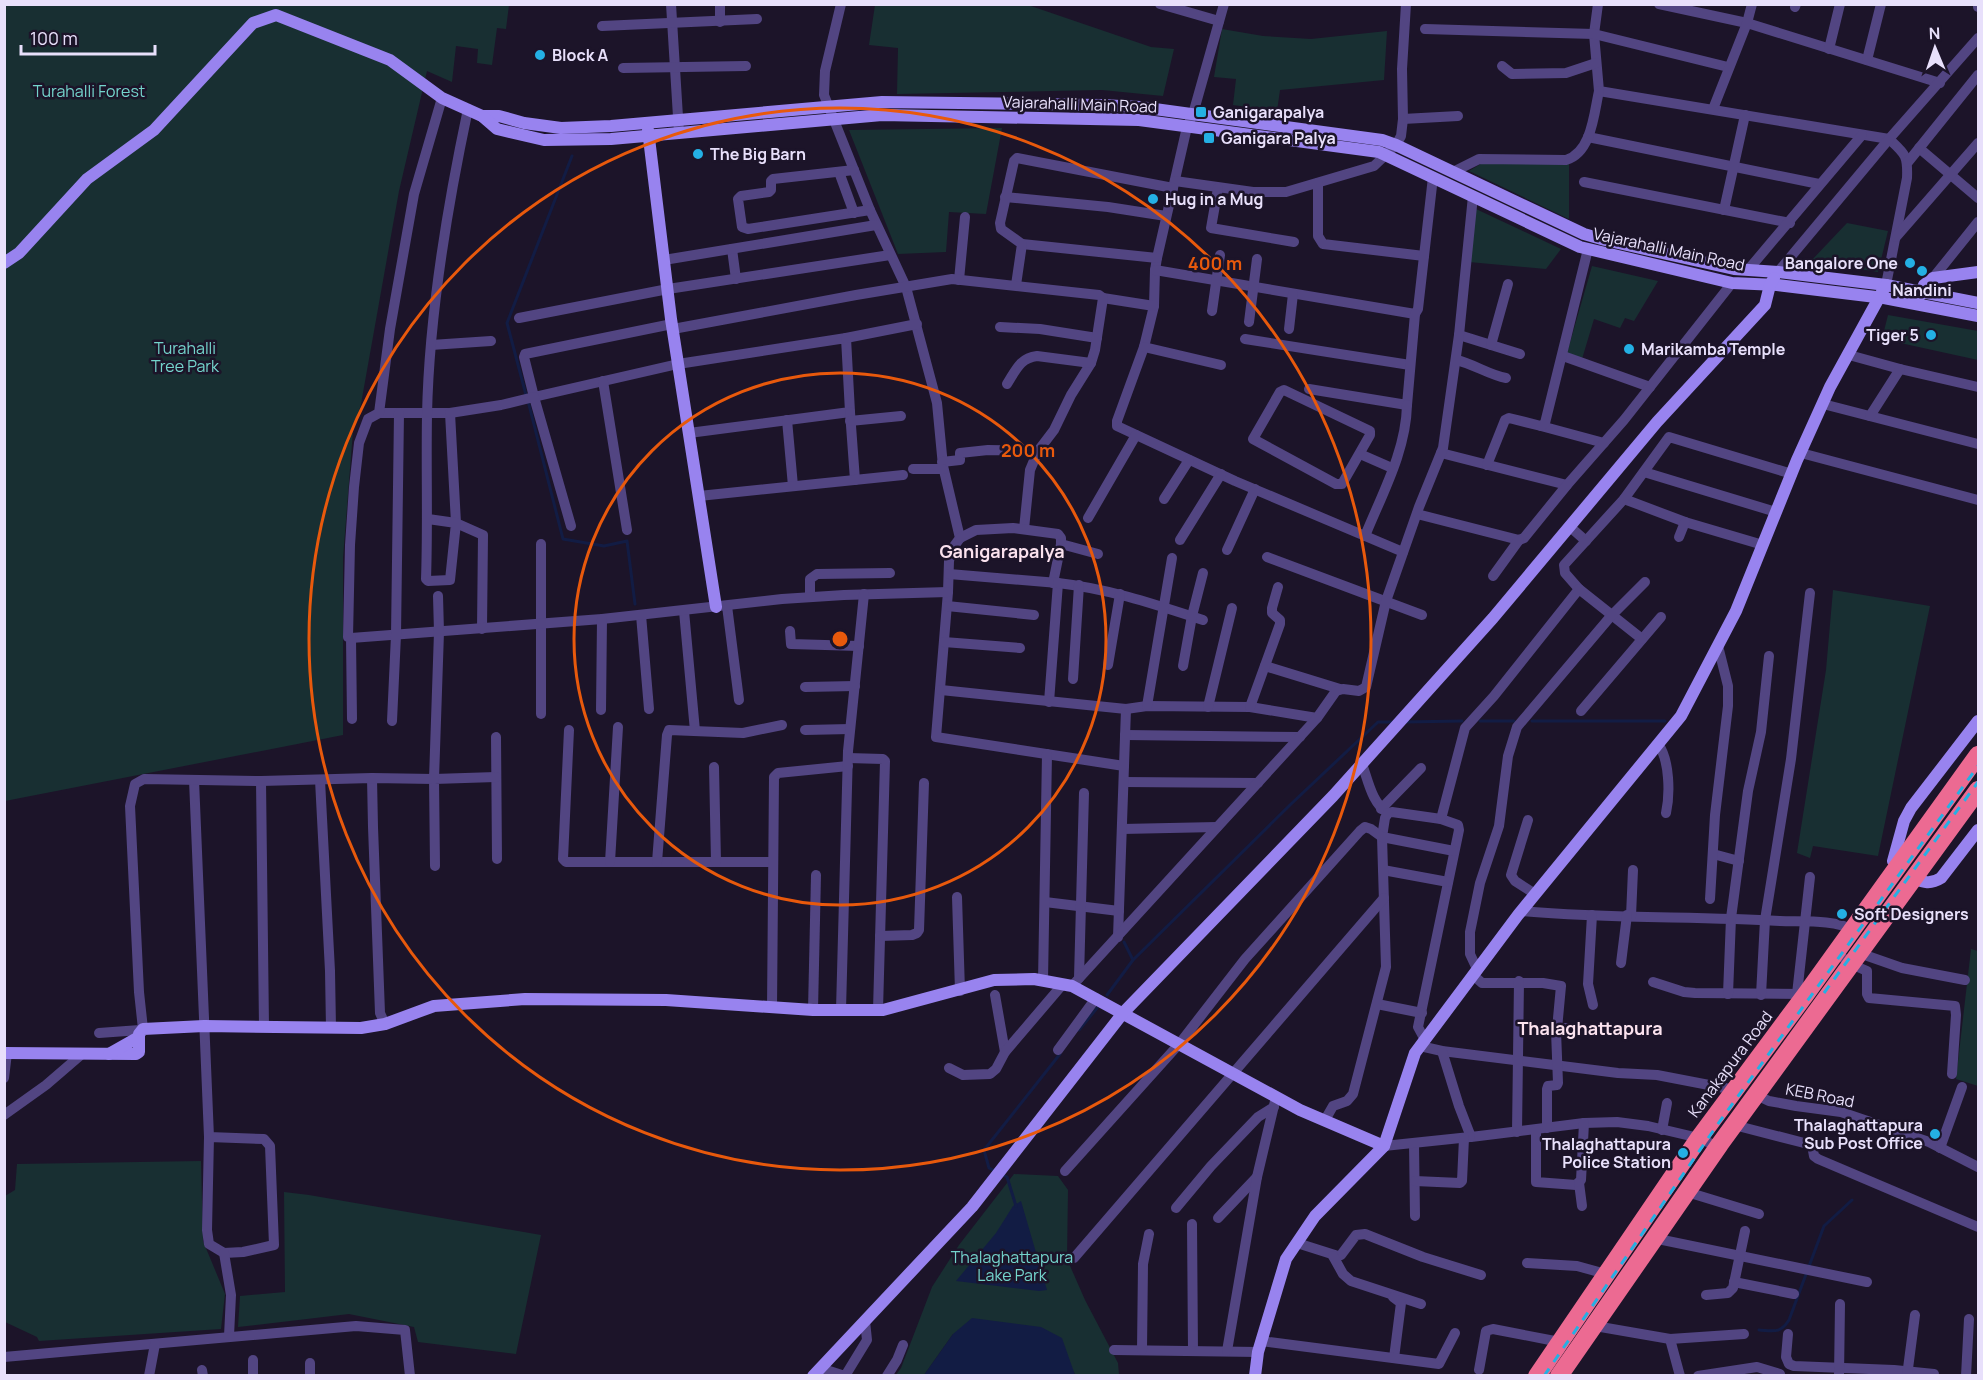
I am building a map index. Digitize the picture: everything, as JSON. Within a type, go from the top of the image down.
[{"type":"highway","name":"Kanakapura Road","points":[[1559,1376],[1653,1238],[1855,958],[1978,755]]},
{"type":"highway","name":"Kanakapura Road","points":[[1537,1376],[1699,1138],[1736,1090],[1802,994],[1852,930],[1978,790]]},
{"type":"street","points":[[671,4],[678,126]]},
{"type":"street","points":[[720,4],[720,22]]},
{"type":"street","points":[[841,4],[825,71],[824,95],[876,225],[906,287],[937,403],[943,466],[960,538]]},
{"type":"street","points":[[1224,4],[1193,114],[1187,127],[1157,258],[1154,306],[1144,346],[1117,421],[1118,426],[1221,474],[1403,552]]},
{"type":"street","points":[[1157,258],[1022,244],[1001,229],[1000,223],[1014,161],[1017,158],[1174,185],[1274,193],[1286,192],[1374,166],[1401,136],[1406,4]]},
{"type":"street","points":[[1453,172],[1479,159],[1566,160],[1578,154],[1588,137],[1599,91],[1594,34],[1598,4]]},
{"type":"street","points":[[1659,4],[1747,23],[1940,83]]},
{"type":"street","points":[[1713,109],[1747,23],[1752,4]]},
{"type":"street","points":[[1829,49],[1840,4]]},
{"type":"street","points":[[1867,60],[1881,4]]},
{"type":"street","points":[[1167,6],[1219,21]]},
{"type":"street","name":"Vajarahalli Main Road","points":[[4,263],[19,254],[87,179],[154,130],[253,23],[276,15],[390,60],[442,98],[482,116],[497,129],[520,136],[544,140],[585,141],[649,136],[678,126],[828,106],[882,102],[1140,107],[1382,140],[1396,144],[1584,234],[1734,269],[1886,285],[1918,298],[1978,316]]},
{"type":"street","points":[[602,26],[757,19]]},
{"type":"street","points":[[1425,29],[1594,34],[1728,67]]},
{"type":"street","points":[[816,1372],[972,1207],[1123,1013],[1362,764],[1493,618],[1657,422],[1765,305],[1770,285],[1779,272],[1889,139],[1978,38]]},
{"type":"street","points":[[1502,66],[1512,74],[1549,75],[1566,73],[1596,63]]},
{"type":"street","points":[[623,68],[746,66]]},
{"type":"street","points":[[1908,162],[1978,75]]},
{"type":"street","points":[[1255,1376],[1260,1347],[1286,1259],[1315,1216],[1384,1146],[1415,1053],[1521,910],[1681,716],[1736,611],[1800,453],[1823,404],[1886,285],[1907,178],[1908,162],[1903,152],[1889,139],[1599,91]]},
{"type":"street","points":[[379,413],[390,329],[414,194],[442,98]]},
{"type":"street","points":[[450,413],[456,523],[450,580],[428,581],[426,579],[427,414],[432,328],[455,171],[468,109]]},
{"type":"street","name":"Vajarahalli Main Road","points":[[482,116],[499,116],[524,123],[561,128],[647,123],[678,126],[882,115],[1139,120],[1379,152],[1588,249],[1732,283],[1770,285],[1878,298],[1918,298],[1978,303]]},
{"type":"street","points":[[1724,210],[1745,115]]},
{"type":"street","points":[[1403,119],[1458,116]]},
{"type":"street","points":[[647,123],[672,326],[699,496],[739,700]]},
{"type":"street","points":[[1748,270],[1862,135]]},
{"type":"street","points":[[1588,137],[1819,184]]},
{"type":"street","points":[[1895,238],[1978,143]]},
{"type":"street","points":[[1919,148],[1978,198]]},
{"type":"street","points":[[854,170],[773,179],[769,192],[739,197],[742,227],[748,229],[870,210]]},
{"type":"street","points":[[839,172],[854,213]]},
{"type":"street","points":[[1365,536],[1403,441],[1407,423],[1415,314],[1418,309],[1433,177]]},
{"type":"street","points":[[1584,182],[1790,222]]},
{"type":"street","points":[[1318,183],[1318,236],[1323,244],[1424,256]]},
{"type":"street","points":[[1218,188],[1211,228],[1294,242]]},
{"type":"street","points":[[1265,666],[1340,689],[1359,691],[1366,687],[1386,601],[1441,453],[1456,360],[1473,196]]},
{"type":"street","points":[[1005,197],[1108,207],[1166,216]]},
{"type":"street","points":[[959,280],[966,217]]},
{"type":"street","points":[[1918,298],[1978,222]]},
{"type":"street","points":[[664,260],[876,225]]},
{"type":"street","points":[[1017,285],[1022,244]]},
{"type":"street","points":[[732,249],[736,279]]},
{"type":"street","points":[[1541,426],[1545,423],[1563,356],[1588,249]]},
{"type":"street","points":[[519,318],[668,289],[890,255]]},
{"type":"street","points":[[1212,311],[1220,255]]},
{"type":"street","points":[[1249,322],[1257,260]]},
{"type":"street","points":[[1155,270],[1415,314]]},
{"type":"street","points":[[1933,278],[1978,272]]},
{"type":"street","points":[[571,526],[534,397],[525,354],[672,326],[952,279],[1099,295],[1103,298],[1154,306]]},
{"type":"street","points":[[1493,576],[1519,540],[1524,538],[1604,443],[1732,283]]},
{"type":"street","points":[[1491,345],[1508,284]]},
{"type":"street","points":[[1289,329],[1293,294]]},
{"type":"street","points":[[1024,529],[1030,470],[1038,451],[1054,430],[1071,395],[1091,363],[1103,298]]},
{"type":"street","points":[[352,719],[351,638],[348,637],[350,545],[359,442],[368,419],[379,413],[450,413],[501,405],[678,364],[846,338],[917,324]]},
{"type":"street","points":[[1000,327],[1041,328],[1097,338]]},
{"type":"street","points":[[1459,335],[1520,354]]},
{"type":"street","points":[[846,338],[855,480]]},
{"type":"street","points":[[1245,339],[1410,365]]},
{"type":"street","points":[[432,345],[491,341]]},
{"type":"street","points":[[1144,346],[1221,365]]},
{"type":"street","points":[[1849,355],[1978,387]]},
{"type":"street","points":[[1563,356],[1650,387]]},
{"type":"street","points":[[1007,384],[1023,360],[1029,357],[1091,363]]},
{"type":"street","points":[[1456,360],[1506,378]]},
{"type":"street","points":[[1870,416],[1900,369]]},
{"type":"street","points":[[603,381],[627,530]]},
{"type":"street","points":[[1310,389],[1407,405]]},
{"type":"street","points":[[1284,390],[1369,430],[1370,435],[1360,454],[1342,484],[1338,484],[1253,438],[1280,392],[1284,390]]},
{"type":"street","points":[[1823,404],[1978,444]]},
{"type":"street","points":[[392,721],[396,636],[399,413]]},
{"type":"street","points":[[689,433],[787,420],[901,416]]},
{"type":"street","points":[[1487,465],[1505,420],[1509,418],[1604,443]]},
{"type":"street","points":[[787,420],[793,486]]},
{"type":"street","points":[[1089,518],[1136,435]]},
{"type":"street","points":[[1642,639],[1579,590],[1563,568],[1624,499],[1669,437],[1792,474]]},
{"type":"street","points":[[699,496],[855,480],[908,472],[943,466],[960,460],[960,453],[988,450],[1038,451]]},
{"type":"street","points":[[1441,453],[1567,485]]},
{"type":"street","points":[[1800,453],[1978,500]]},
{"type":"street","points":[[1360,454],[1392,468]]},
{"type":"street","points":[[1164,499],[1190,460]]},
{"type":"street","points":[[1644,472],[1776,512]]},
{"type":"street","points":[[1180,540],[1221,474]]},
{"type":"street","points":[[1227,550],[1255,489]]},
{"type":"street","points":[[1624,499],[1685,522],[1763,545]]},
{"type":"street","points":[[1417,514],[1519,540]]},
{"type":"street","points":[[428,519],[456,523],[483,536],[482,629]]},
{"type":"street","points":[[1679,537],[1685,522]]},
{"type":"street","points":[[1569,526],[1586,541]]},
{"type":"street","points":[[1049,702],[1055,583],[1061,538],[1058,534],[1024,529],[976,530],[960,538],[952,549],[949,561],[936,734],[939,739],[1124,766]]},
{"type":"street","points":[[541,544],[542,714]]},
{"type":"street","points":[[1061,544],[1098,554]]},
{"type":"street","points":[[1267,557],[1422,615]]},
{"type":"street","points":[[1147,706],[1172,558]]},
{"type":"street","points":[[810,597],[810,579],[817,574],[890,573]]},
{"type":"street","points":[[1183,666],[1203,573]]},
{"type":"street","points":[[949,574],[1079,585],[1163,606],[1203,620]]},
{"type":"street","points":[[1580,1183],[1576,1185],[1536,1182],[1547,1089],[1548,1086],[1557,1085],[1557,1029],[1561,986],[1543,982],[1482,983],[1475,972],[1470,954],[1470,932],[1480,883],[1498,826],[1508,756],[1517,728],[1611,616],[1645,582]]},
{"type":"street","points":[[1074,679],[1079,585]]},
{"type":"street","points":[[1250,707],[1280,624],[1280,620],[1272,613],[1278,588]]},
{"type":"street","points":[[1441,819],[1465,728],[1494,696],[1579,590]]},
{"type":"street","points":[[351,638],[602,619],[810,597],[948,592]]},
{"type":"street","points":[[1761,995],[1765,920],[1791,759],[1810,593]]},
{"type":"street","points":[[841,1010],[848,762],[864,594]]},
{"type":"street","points":[[1108,665],[1120,594]]},
{"type":"street","points":[[435,866],[434,778],[438,596]]},
{"type":"street","points":[[947,606],[1035,615]]},
{"type":"street","points":[[1208,707],[1232,608]]},
{"type":"street","points":[[684,611],[695,731]]},
{"type":"street","points":[[641,615],[650,709]]},
{"type":"street","points":[[1581,711],[1661,617]]},
{"type":"street","points":[[602,619],[602,710]]},
{"type":"street","points":[[790,632],[791,644],[859,646]]},
{"type":"street","points":[[944,642],[1020,648]]},
{"type":"street","points":[[1710,899],[1715,815],[1728,706],[1728,686],[1718,646]]},
{"type":"street","points":[[1728,994],[1731,918],[1748,791],[1761,732],[1769,656]]},
{"type":"street","points":[[805,687],[855,686]]},
{"type":"street","points":[[949,1068],[963,1075],[990,1074],[996,1069],[1005,1052],[1118,937],[1300,737],[1340,689]]},
{"type":"street","points":[[941,690],[1126,709],[1147,706],[1250,707],[1317,718]]},
{"type":"street","points":[[1118,937],[1126,709]]},
{"type":"street","points":[[1978,721],[1911,808],[1904,821],[1893,861],[1905,873],[1927,883],[1934,882],[1941,878],[1978,830]]},
{"type":"street","points":[[657,862],[667,732],[671,730],[743,733],[782,725]]},
{"type":"street","points":[[610,862],[618,727]]},
{"type":"street","points":[[805,730],[850,729]]},
{"type":"street","points":[[569,730],[563,859],[568,863],[773,862]]},
{"type":"street","points":[[1125,735],[1300,737]]},
{"type":"street","points":[[496,737],[497,859]]},
{"type":"street","points":[[1658,744],[1663,753],[1668,784],[1666,813]]},
{"type":"street","points":[[1044,981],[1047,754]]},
{"type":"street","points":[[772,1008],[775,774],[848,762],[883,759],[885,761],[878,1010]]},
{"type":"street","points":[[1325,1120],[1333,1106],[1347,1101],[1353,1094],[1386,968],[1382,837],[1385,818],[1384,811],[1373,795],[1362,764]]},
{"type":"street","points":[[714,767],[716,862]]},
{"type":"street","points":[[1384,811],[1421,768]]},
{"type":"street","points":[[4,1078],[6,1053],[136,1054],[140,1052],[141,1032],[130,806],[135,784],[144,779],[261,781],[496,777]]},
{"type":"street","points":[[372,778],[380,1013],[385,1024]]},
{"type":"street","points":[[194,780],[209,1137],[207,1230],[209,1245],[224,1253],[243,1252],[274,1245],[270,1146],[264,1139],[209,1137]]},
{"type":"street","points":[[321,780],[331,1028]]},
{"type":"street","points":[[261,781],[264,1027]]},
{"type":"street","points":[[1124,782],[1258,783]]},
{"type":"street","points":[[880,936],[912,935],[919,930],[924,783]]},
{"type":"street","points":[[1072,983],[1081,907],[1084,793]]},
{"type":"street","points":[[1384,811],[1441,819],[1458,825],[1418,1027],[1423,1043],[1442,1051],[1657,1075],[1736,1090]]},
{"type":"street","points":[[1528,820],[1511,875],[1515,881],[1535,894]]},
{"type":"street","points":[[1122,829],[1217,827]]},
{"type":"street","points":[[1065,1171],[1180,1043],[1245,959],[1360,831],[1365,827],[1382,837],[1454,851]]},
{"type":"street","points":[[1713,854],[1739,861]]},
{"type":"street","points":[[1383,870],[1448,882]]},
{"type":"street","points":[[1621,963],[1633,870]]},
{"type":"street","points":[[813,1010],[816,875]]},
{"type":"street","points":[[1653,981],[1684,992],[1802,994],[1810,877]]},
{"type":"street","points":[[957,897],[960,991]]},
{"type":"street","points":[[1074,1258],[1384,898]]},
{"type":"street","points":[[1044,902],[1119,911]]},
{"type":"street","points":[[1521,910],[1556,914],[1806,922],[1832,924],[1852,930]]},
{"type":"street","points":[[1592,915],[1588,984],[1593,1005]]},
{"type":"street","points":[[1835,952],[1965,980]]},
{"type":"street","points":[[1855,958],[1867,971],[1869,998],[1955,1006],[1952,1074]]},
{"type":"street","points":[[99,1033],[204,1026],[361,1028],[385,1024],[434,1006],[525,999],[666,1000],[813,1010],[878,1010],[960,991],[994,980],[1034,979],[1072,983],[1233,1074],[1275,1102],[1325,1120],[1384,1146],[1584,1123],[1617,1122],[1699,1138],[1718,1147]]},
{"type":"street","points":[[1517,1132],[1520,1059],[1519,982]]},
{"type":"street","points":[[995,995],[1005,1052]]},
{"type":"street","points":[[1058,1050],[1096,998]]},
{"type":"street","points":[[1377,1004],[1422,1013]]},
{"type":"street","points":[[1557,1029],[1578,1028]]},
{"type":"street","points":[[1415,1181],[1460,1183],[1462,1181],[1468,1138],[1442,1051]]},
{"type":"street","points":[[4,1115],[46,1085],[82,1054]]},
{"type":"street","points":[[1940,1148],[1962,1087]]},
{"type":"street","name":"KEB Road","points":[[1756,1095],[1769,1101],[1841,1112],[1929,1142],[1978,1167]]},
{"type":"street","points":[[1227,1351],[1257,1177],[1275,1102]]},
{"type":"street","points":[[1176,1208],[1258,1117],[1275,1102]]},
{"type":"street","points":[[1662,1130],[1666,1103]]},
{"type":"street","points":[[1582,1206],[1580,1183],[1584,1123]]},
{"type":"street","points":[[1734,1125],[1812,1145],[1814,1155],[1818,1159],[1978,1227]]},
{"type":"street","points":[[1414,1143],[1416,1216]]},
{"type":"street","points":[[1218,1218],[1257,1177]]},
{"type":"street","points":[[1687,1192],[1759,1214]]},
{"type":"street","points":[[1192,1224],[1193,1350]]},
{"type":"street","points":[[1706,1295],[1728,1293],[1733,1288],[1745,1231]]},
{"type":"street","points":[[1142,1350],[1143,1264],[1149,1234]]},
{"type":"street","points":[[1297,1243],[1333,1256],[1341,1254],[1356,1235],[1365,1234],[1423,1257],[1481,1275]]},
{"type":"street","points":[[1653,1238],[1867,1282]]},
{"type":"street","points":[[224,1253],[231,1295],[229,1336]]},
{"type":"street","points":[[1333,1256],[1346,1278],[1421,1304]]},
{"type":"street","points":[[1527,1263],[1577,1266],[1606,1274]]},
{"type":"street","points":[[1734,1282],[1794,1294]]},
{"type":"street","points":[[1388,1293],[1401,1303],[1394,1358]]},
{"type":"street","points":[[1839,1372],[1840,1304]]},
{"type":"street","points":[[1907,1374],[1916,1315]]},
{"type":"street","points":[[1966,1376],[1973,1339],[1969,1319]]},
{"type":"street","points":[[816,1372],[845,1376],[867,1340],[865,1321]]},
{"type":"street","points":[[4,1357],[356,1326],[405,1330],[410,1376]]},
{"type":"street","points":[[1595,1326],[1670,1339],[1744,1334]]},
{"type":"street","points":[[1479,1370],[1486,1331],[1493,1329],[1560,1342]]},
{"type":"street","points":[[1114,1350],[1227,1351],[1260,1347],[1439,1364],[1455,1333]]},
{"type":"street","points":[[1788,1334],[1786,1358],[1789,1364],[1839,1372],[1894,1370],[1907,1374],[1934,1374]]},
{"type":"street","points":[[1670,1339],[1680,1376]]},
{"type":"street","points":[[149,1376],[155,1344]]},
{"type":"street","points":[[886,1376],[897,1360],[903,1345]]},
{"type":"street","points":[[253,1360],[253,1376]]},
{"type":"street","points":[[310,1363],[310,1376]]},
{"type":"street","points":[[1698,1376],[1757,1367],[1780,1374]]},
{"type":"green space","points":[[1025,4],[1151,47],[1174,49],[1163,96],[1102,90],[897,94],[898,48],[869,45],[875,5]]},
{"type":"green space","name":"Turahalli Tree Park","points":[[5,5],[509,5],[506,29],[497,28],[492,65],[477,63],[478,49],[456,46],[452,82],[427,71],[399,191],[361,404],[353,431],[343,558],[343,735],[5,801]]},
{"type":"green space","points":[[1222,29],[1263,36],[1311,39],[1387,31],[1384,80],[1280,90],[1277,111],[1233,105],[1236,79],[1214,77]]},
{"type":"green space","points":[[1002,128],[986,214],[949,212],[946,252],[898,254],[849,130]]},
{"type":"green space","points":[[1484,162],[1569,164],[1569,219],[1469,171]]},
{"type":"green space","points":[[1476,209],[1561,249],[1546,269],[1469,262]]},
{"type":"green space","points":[[1847,223],[1888,231],[1878,272],[1811,261]]},
{"type":"green space","points":[[1592,266],[1658,281],[1634,321],[1625,318],[1620,328],[1594,319],[1582,359],[1567,353]]},
{"type":"green space","name":"Tiger 5","points":[[1888,315],[1978,331],[1978,360],[1882,339]]},
{"type":"green space","points":[[1833,590],[1930,606],[1878,856],[1813,846],[1810,858],[1797,853],[1826,670]]},
{"type":"green space","points":[[1971,949],[1978,951],[1978,1086],[1956,1079]]},
{"type":"green space","points":[[201,1161],[203,1241],[225,1294],[221,1329],[39,1341],[37,1337],[5,1322],[5,1196],[15,1190],[17,1164]]},
{"type":"green space","name":"Thalaghattapura Lake Park","points":[[1014,1174],[1058,1176],[1068,1190],[1067,1259],[1085,1300],[1118,1363],[1119,1375],[1075,1375],[1074,1372],[953,1334],[924,1375],[895,1376],[901,1368],[932,1287],[959,1245]]},
{"type":"green space","points":[[284,1192],[541,1235],[516,1354],[418,1342],[414,1327],[349,1314],[238,1327],[240,1296],[285,1292]]},
{"type":"water","points":[[1021,1201],[1047,1290],[956,1281],[996,1233],[1013,1206]]},
{"type":"water","points":[[972,1318],[1041,1327],[1062,1338],[1075,1375],[924,1375],[953,1334]]},
{"type":"waterway","points":[[526,395],[507,323],[572,156]]},
{"type":"waterway","points":[[528,401],[563,539],[604,546],[627,541],[635,604]]},
{"type":"waterway","points":[[1404,722],[1462,721]]},
{"type":"waterway","points":[[1480,721],[1514,721]]},
{"type":"waterway","points":[[1532,721],[1665,721]]},
{"type":"waterway","points":[[1107,995],[1133,960],[1290,805],[1378,722],[1394,722]]},
{"type":"waterway","points":[[1124,942],[1133,960]]},
{"type":"waterway","points":[[1079,1030],[1097,1008]]},
{"type":"waterway","points":[[997,1172],[989,1168],[984,1150],[1060,1054]]},
{"type":"waterway","points":[[1003,1175],[1007,1177],[1016,1206]]},
{"type":"waterway","points":[[1759,1330],[1780,1330],[1789,1320],[1824,1226],[1852,1200]]},
{"type":"railway","points":[[1544,1376],[1720,1121],[1978,766]]},
{"type":"railway","points":[[1824,993],[1978,782]]},
{"type":"place","name":"Block A","points":[[540,55]]},
{"type":"place","name":"Ganigarapalya","points":[[1201,112]]},
{"type":"place","name":"Ganigara Palya","points":[[1209,138]]},
{"type":"place","name":"The Big Barn","points":[[698,154]]},
{"type":"place","name":"Hug in a Mug","points":[[1153,199]]},
{"type":"place","name":"Bangalore One","points":[[1910,263]]},
{"type":"place","name":"Nandini","points":[[1922,271]]},
{"type":"place","name":"Tiger 5","points":[[1931,335]]},
{"type":"place","name":"Marikamba Temple","points":[[1629,349]]},
{"type":"place","name":"Soft Designers","points":[[1842,914]]},
{"type":"place","name":"Thalaghattapura Sub Post Office","points":[[1935,1134]]},
{"type":"place","name":"Thalaghattapura Police Station","points":[[1683,1153]]},
{"type":"district","name":"Ganigarapalya","points":[[1002,551]]},
{"type":"district","name":"Thalaghattapura","points":[[1590,1028]]},
{"type":"park label","name":"Turahalli Forest","points":[[89,91]]}]
